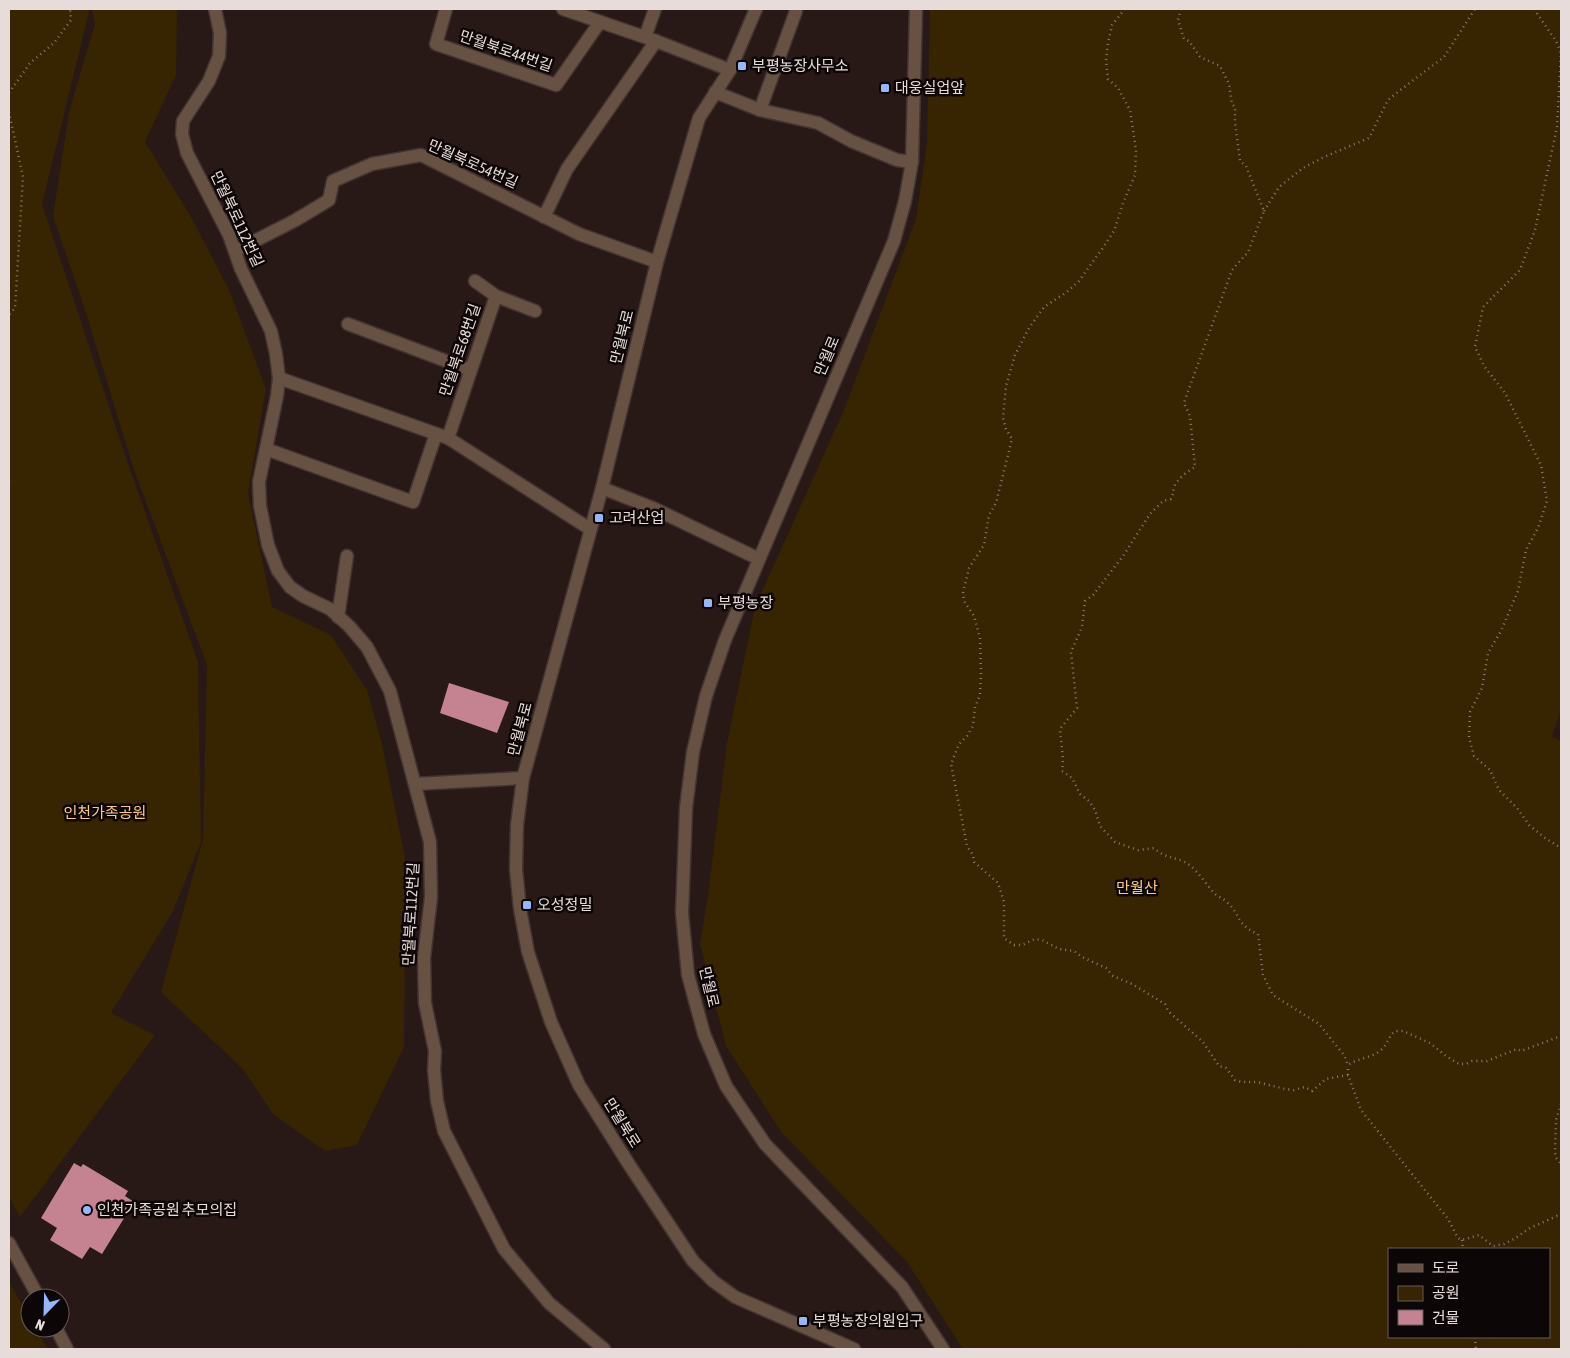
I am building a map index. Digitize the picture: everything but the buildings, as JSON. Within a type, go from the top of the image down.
[{"type":"street","name":"만월북로112번길","points":[[216,9],[220,33],[219,56],[208,81],[183,121],[182,134],[187,153],[222,219],[241,269],[271,331],[276,354],[279,378],[277,396],[260,482],[260,506],[268,545],[278,571],[290,588],[330,609],[338,617],[367,647],[390,691],[430,842],[432,896],[424,958],[425,1003],[435,1051],[434,1078],[444,1131],[504,1249],[549,1304],[604,1349]]},
{"type":"street","name":"만월북로44번길","points":[[446,9],[436,44],[556,85],[600,22]]},
{"type":"street","points":[[563,9],[650,39],[730,70]]},
{"type":"street","points":[[544,217],[567,169],[650,39],[655,9]]},
{"type":"street","name":"만월북로","points":[[756,9],[730,70],[699,118],[657,262],[602,488],[523,778],[517,825],[516,860],[520,910],[528,952],[551,1022],[578,1085],[693,1261],[712,1281],[735,1297],[852,1349]]},
{"type":"street","name":"만월로","points":[[916,9],[912,162],[905,201],[894,241],[759,559],[719,658],[706,696],[693,752],[686,808],[682,913],[688,975],[704,1034],[726,1086],[765,1144],[902,1287],[943,1349]]},
{"type":"street","points":[[760,110],[796,11]]},
{"type":"street","points":[[715,92],[760,110],[818,123],[860,145],[897,160],[912,162]]},
{"type":"street","name":"만월북로54번길","points":[[235,251],[294,221],[329,200],[334,181],[372,164],[421,155],[579,234],[657,262]]},
{"type":"street","name":"만월북로68번길","points":[[266,449],[413,502],[470,370],[496,296],[475,281]]},
{"type":"street","points":[[496,296],[535,312]]},
{"type":"street","points":[[348,324],[470,370]]},
{"type":"street","points":[[279,378],[442,436],[590,529]]},
{"type":"street","points":[[602,488],[653,508],[759,559]]},
{"type":"street","points":[[338,617],[347,556]]},
{"type":"street","points":[[415,784],[523,778]]},
{"type":"street","points":[[9,1243],[34,1288]]},
{"type":"street","points":[[62,1338],[68,1349]]},
{"type":"path","points":[[9,93],[30,63],[54,43],[71,20],[70,9]]},
{"type":"path","points":[[1125,9],[1112,25],[1106,60],[1108,78],[1118,88],[1130,110],[1136,150],[1135,175],[1114,231],[1102,249],[1079,281],[1044,307],[1028,328],[1015,355],[1006,386],[1003,418],[1006,429],[1012,439],[996,502],[990,515],[984,545],[969,568],[962,592],[964,601],[974,616],[980,638],[981,672],[980,696],[975,707],[973,726],[959,744],[951,764],[964,838],[974,862],[998,883],[1004,902],[1004,938],[1008,942],[1022,946],[1035,939],[1042,940],[1059,949],[1074,951],[1082,957],[1106,968],[1113,976],[1132,984],[1165,1004],[1168,1012],[1203,1042],[1220,1066],[1226,1068],[1235,1080],[1257,1082],[1294,1090],[1305,1087],[1312,1091],[1326,1079],[1348,1075]]},
{"type":"path","points":[[1181,9],[1178,20],[1184,39],[1189,41],[1200,57],[1220,66],[1229,84],[1232,104],[1235,106],[1240,161],[1246,166],[1264,211]]},
{"type":"path","points":[[1463,1248],[1462,1240],[1458,1238],[1448,1219],[1361,1110],[1348,1075],[1348,1065],[1344,1055],[1319,1024],[1273,996],[1263,975],[1258,934],[1246,929],[1226,900],[1216,895],[1188,864],[1169,858],[1154,848],[1138,850],[1116,842],[1100,826],[1096,810],[1089,800],[1080,794],[1072,778],[1062,771],[1063,760],[1060,729],[1077,708],[1072,652],[1082,627],[1085,601],[1093,595],[1123,556],[1150,514],[1163,501],[1171,499],[1174,486],[1187,472],[1195,467],[1190,416],[1184,403],[1232,270],[1248,252],[1264,211],[1279,187],[1303,168],[1369,138],[1388,100],[1444,57],[1475,9]]},
{"type":"path","points":[[1534,9],[1556,41],[1561,53],[1557,127],[1535,230],[1520,270],[1484,308],[1475,347],[1484,366],[1504,393],[1541,465],[1546,501],[1538,528],[1526,550],[1518,591],[1501,631],[1488,653],[1482,688],[1470,712],[1469,737],[1474,756],[1490,770],[1500,790],[1517,808],[1529,825],[1561,848]]},
{"type":"path","points":[[9,112],[24,177],[16,308],[9,315]]},
{"type":"path","points":[[1348,1065],[1381,1050],[1387,1043],[1389,1036],[1395,1031],[1402,1031],[1430,1043],[1459,1064],[1466,1064],[1472,1061],[1487,1061],[1517,1049],[1521,1051],[1561,1036]]},
{"type":"path","points":[[1561,1104],[1556,1120],[1555,1153],[1556,1158],[1561,1164]]},
{"type":"path","points":[[1462,1240],[1479,1235],[1493,1246],[1504,1244],[1530,1228],[1561,1216]]},
{"type":"green space","name":"인천가족공원","points":[[9,9],[88,9],[89,12],[42,204],[125,455],[198,662],[201,842],[173,911],[111,1013],[155,1035],[20,1217],[9,1197]]},
{"type":"green space","points":[[92,9],[177,9],[176,75],[145,142],[190,215],[230,292],[266,389],[248,493],[272,607],[331,635],[367,690],[382,744],[405,857],[404,1047],[357,1145],[325,1151],[273,1114],[243,1069],[161,992],[203,839],[207,665],[133,467],[86,313],[53,216],[69,112],[95,24]]},
{"type":"green space","name":"만월산","points":[[930,9],[1561,9],[1561,710],[1552,736],[1561,741],[1561,1349],[1305,1349],[1301,1347],[1299,1349],[963,1349],[907,1262],[782,1133],[726,1046],[700,944],[727,743],[755,607],[844,410],[916,219],[927,144]]},
{"type":"green space","points":[[9,1282],[20,1301],[20,1338],[41,1338],[48,1349],[9,1349]]},
{"type":"place","name":"부평농장사무소","points":[[742,66]]},
{"type":"place","name":"대웅실업앞","points":[[885,88]]},
{"type":"place","name":"고려산업","points":[[599,518]]},
{"type":"place","name":"부평농장","points":[[708,603]]},
{"type":"place","name":"오성정밀","points":[[527,905]]},
{"type":"place","name":"인천가족공원 추모의집","points":[[87,1210]]},
{"type":"place","name":"부평농장의원입구","points":[[803,1321]]}]
